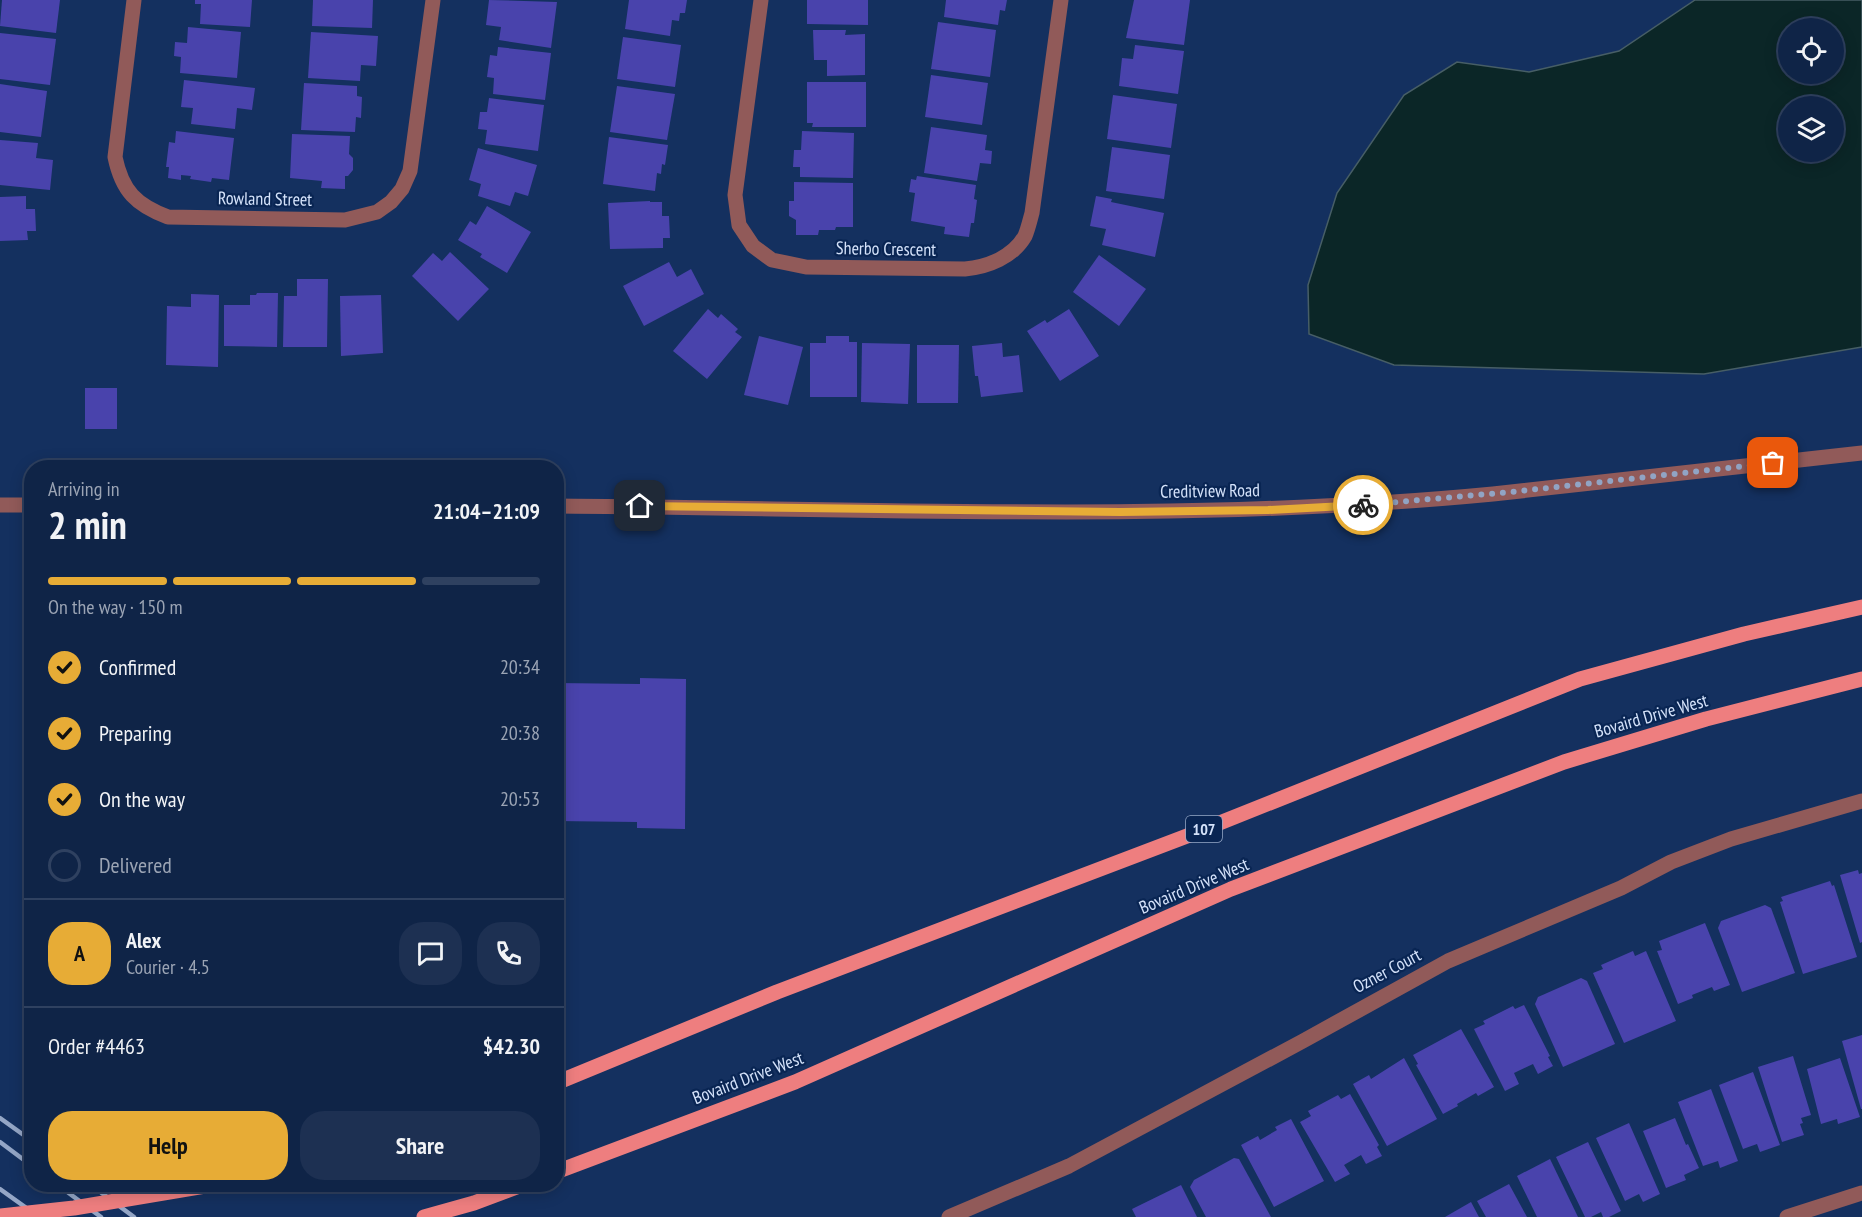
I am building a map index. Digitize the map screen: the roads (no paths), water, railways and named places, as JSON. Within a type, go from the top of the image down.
[{"type":"main road","name":"107","points":[[564,1080],[777,992],[1187,836],[1580,679],[1744,633],[1862,607]]},
{"type":"main road","name":"Bovaird Drive West","points":[[564,1169],[795,1082],[1231,889],[1564,762],[1706,719],[1862,679]]},
{"type":"main road","points":[[0,1216],[74,1208],[169,1192]]},
{"type":"main road","points":[[424,1217],[503,1192]]},
{"type":"street","name":"Rowland Street","points":[[134,0],[115,157],[123,183],[137,201],[144,207],[168,217],[345,220],[377,212],[391,202],[402,189],[410,171],[433,0]]},
{"type":"street","name":"Sherbo Crescent","points":[[761,0],[735,195],[739,225],[753,246],[772,260],[806,267],[965,269],[980,268],[999,261],[1014,249],[1025,235],[1032,213],[1061,0]]},
{"type":"street","name":"Creditview Road","points":[[564,506],[1120,512],[1268,510],[1483,495],[1862,453]]},
{"type":"street","points":[[0,505],[24,505]]},
{"type":"street","name":"Ozner Court","points":[[949,1217],[1069,1166],[1448,961],[1621,888],[1671,862],[1731,839],[1862,801]]},
{"type":"street","points":[[1787,1217],[1862,1193]]},
{"type":"railway","points":[[0,1118],[24,1135]]},
{"type":"railway","points":[[0,1142],[24,1160]]},
{"type":"railway","points":[[0,1189],[39,1217]]},
{"type":"railway","points":[[67,1192],[101,1217]]},
{"type":"railway","points":[[100,1192],[134,1217]]}]
